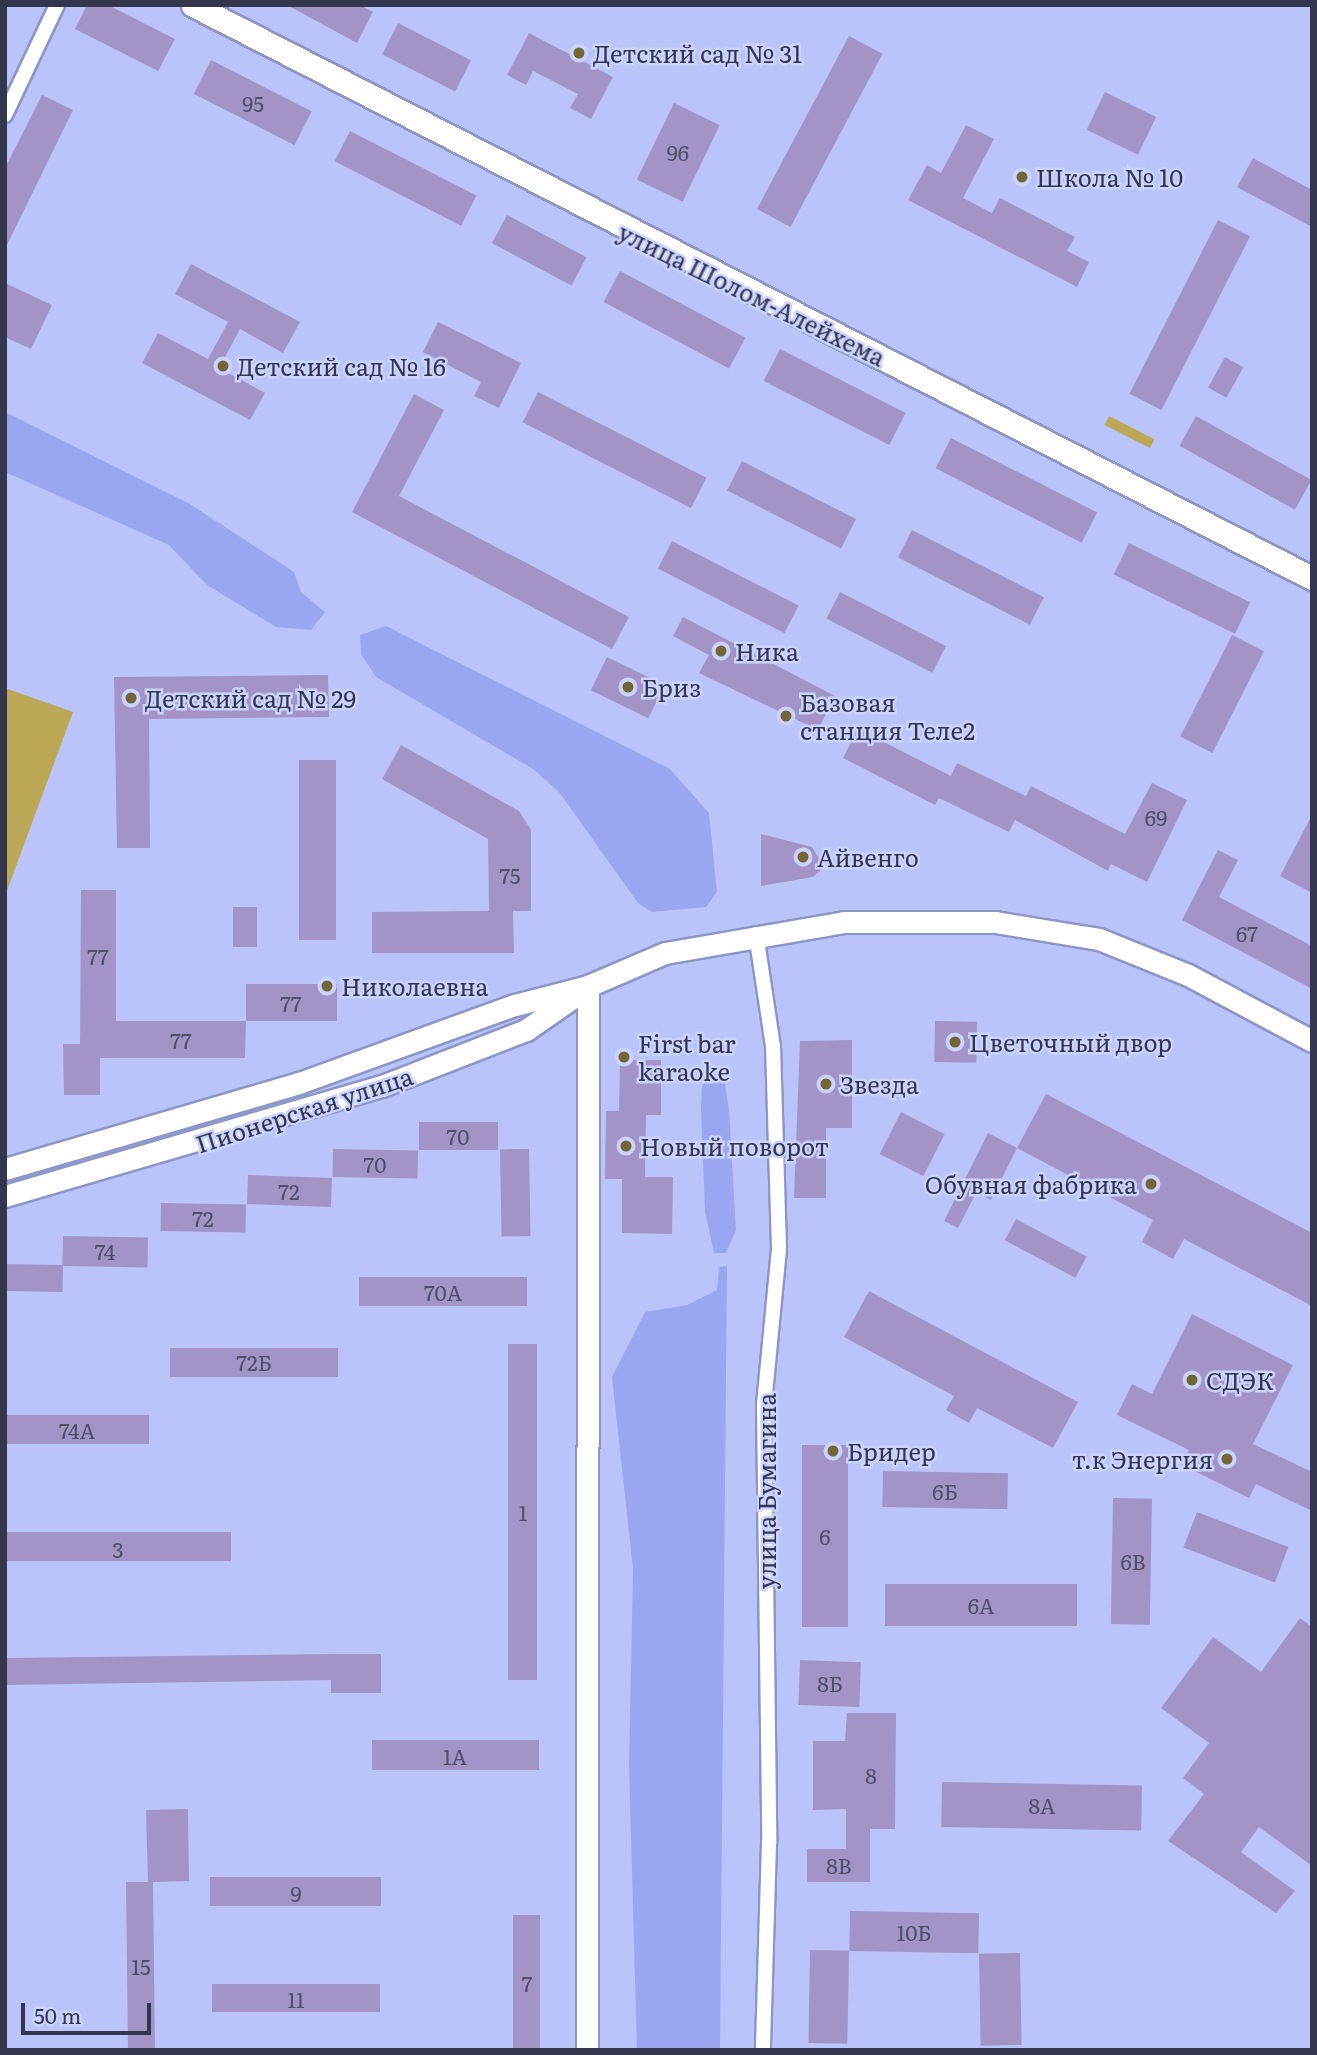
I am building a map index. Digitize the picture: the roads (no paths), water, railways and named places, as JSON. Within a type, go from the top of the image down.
[{"type":"main road","name":"улица Шолом-Алейхема","points":[[193,5],[1312,578]]},
{"type":"main road","name":"Пионерская улица","points":[[5,1170],[299,1083],[515,1005],[588,986],[664,953],[756,934],[845,922],[940,921],[1071,933],[1141,953],[1312,1041]]},
{"type":"main road","name":"Пионерская улица","points":[[5,1195],[382,1086],[526,1030],[588,986]]},
{"type":"main road","points":[[587,2050],[588,986]]},
{"type":"street","points":[[5,115],[57,5]]},
{"type":"street","name":"улица Бумагина","points":[[756,934],[772,1046],[779,1249],[764,1404],[769,1843],[763,2050]]},
{"type":"water","points":[[5,412],[190,504],[294,572],[301,592],[325,612],[311,630],[276,627],[207,585],[169,545],[5,472]]},
{"type":"water","points":[[386,626],[670,769],[709,813],[717,892],[706,907],[652,912],[638,903],[559,792],[533,769],[376,677],[361,654],[360,635]]},
{"type":"water","points":[[716,1073],[724,1076],[729,1110],[736,1230],[726,1253],[714,1253],[705,1212],[702,1085]]},
{"type":"water","points":[[727,1266],[720,2050],[637,2050],[629,1767],[633,1569],[612,1377],[645,1312],[687,1305],[717,1290],[719,1267]]},
{"type":"place","name":"Детский сад № 31","points":[[579,53]]},
{"type":"place","name":"Школа № 10","points":[[1022,177]]},
{"type":"place","name":"Детский сад № 16","points":[[223,366]]},
{"type":"place","name":"Ника","points":[[721,651]]},
{"type":"place","name":"Бриз","points":[[628,687]]},
{"type":"place","name":"Детский сад № 29","points":[[131,698]]},
{"type":"place","name":"Базовая станция Теле2","points":[[786,716]]},
{"type":"place","name":"Айвенго","points":[[803,857]]},
{"type":"place","name":"Николаевна","points":[[327,986]]},
{"type":"place","name":"Цветочный двор","points":[[955,1042]]},
{"type":"place","name":"First bar karaoke","points":[[624,1057]]},
{"type":"place","name":"Звезда","points":[[826,1084]]},
{"type":"place","name":"Новый поворот","points":[[626,1146]]},
{"type":"place","name":"Обувная фабрика","points":[[1151,1184]]},
{"type":"place","name":"СДЭК","points":[[1192,1380]]},
{"type":"place","name":"Бридер","points":[[833,1451]]},
{"type":"place","name":"т.к Энергия","points":[[1227,1459]]}]
